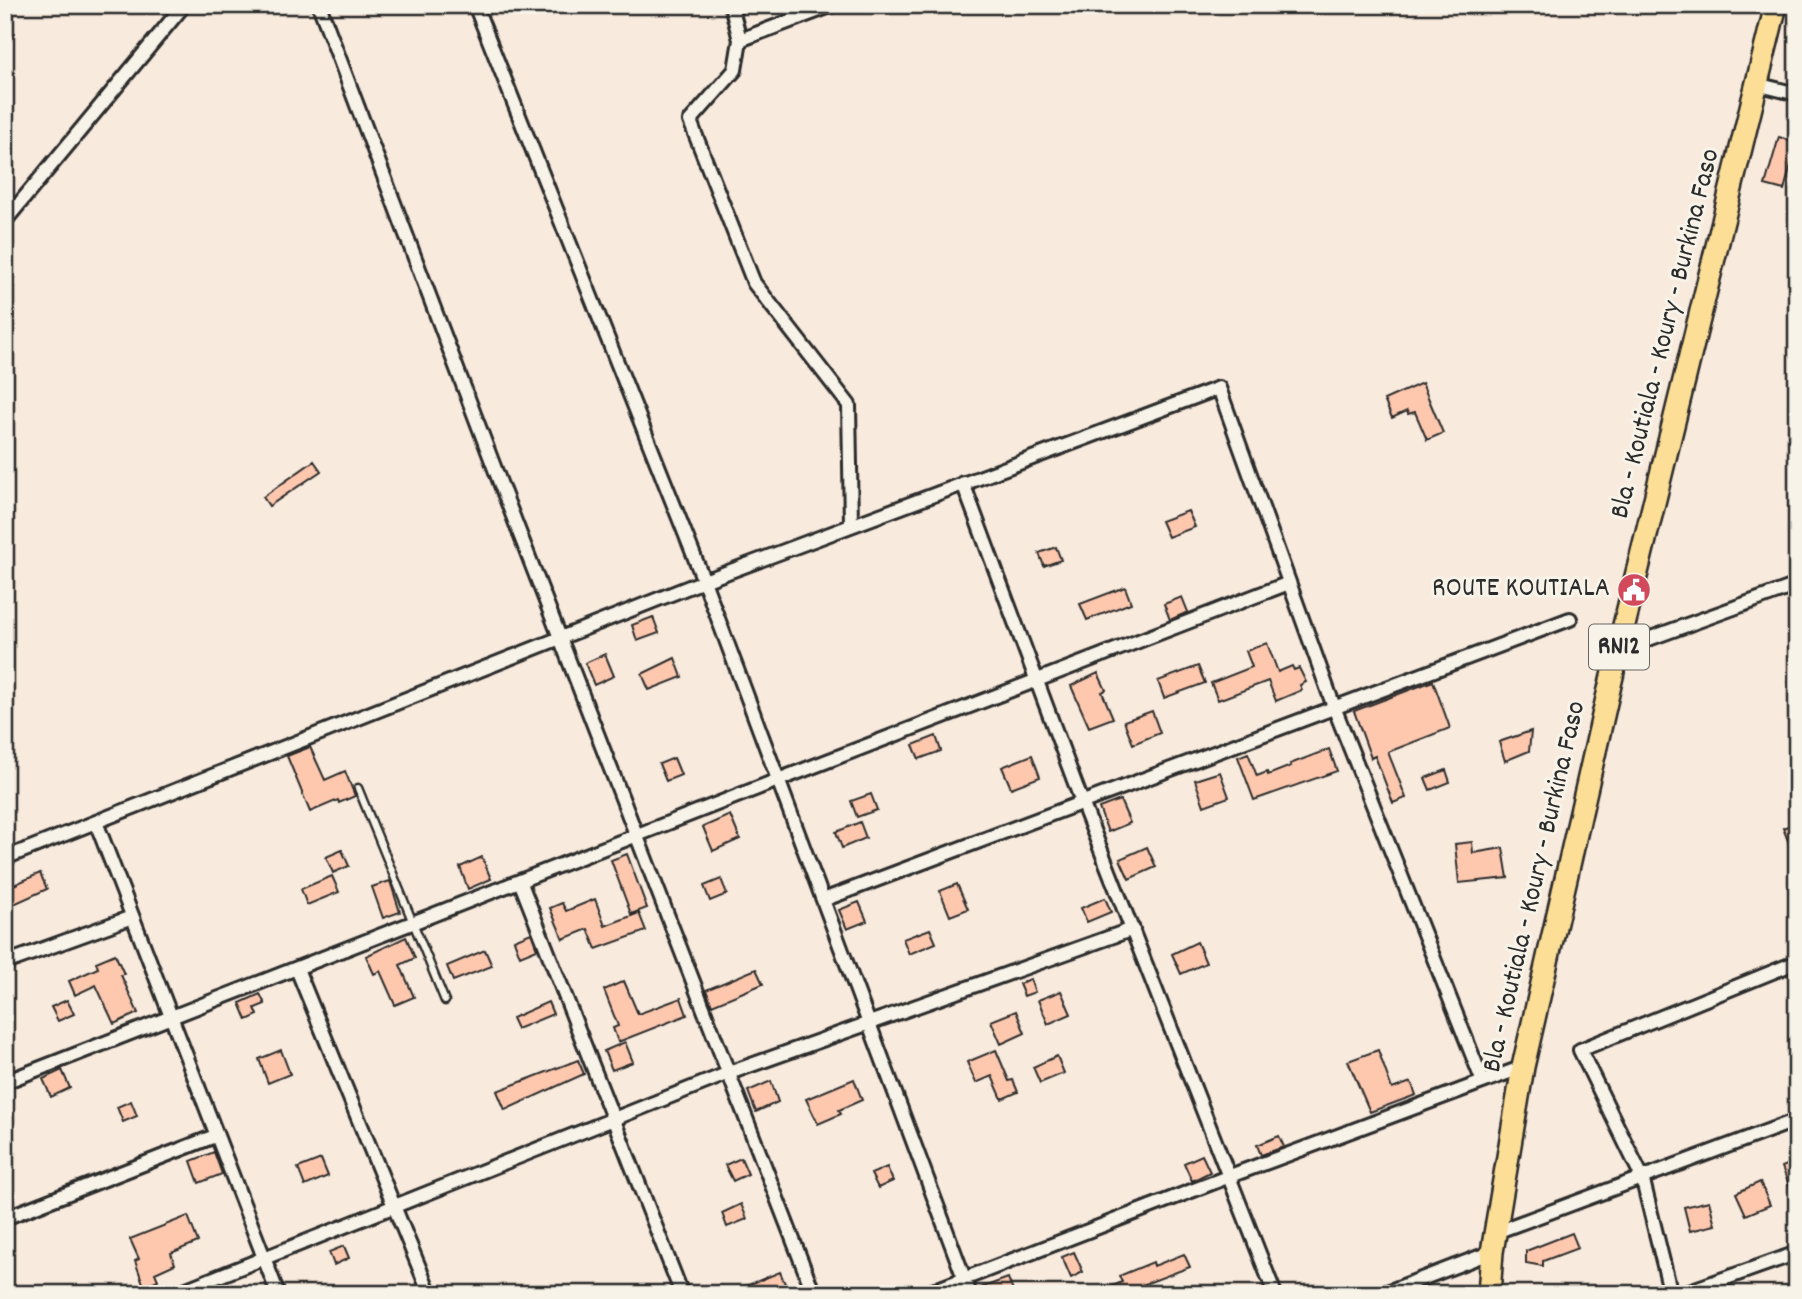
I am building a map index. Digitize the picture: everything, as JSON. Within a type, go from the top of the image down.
[{"type":"main road","name":"Bla - Koutiala - Koury - Burkina Faso","points":[[1489,1294],[1494,1242],[1523,1067],[1618,650],[1776,5]]},
{"type":"street","points":[[5,221],[184,5]]},
{"type":"street","points":[[319,5],[814,1294]]},
{"type":"street","points":[[475,5],[704,581],[970,1294]]},
{"type":"street","points":[[731,5],[740,40],[735,70],[690,121],[754,283],[849,405],[851,524]]},
{"type":"street","points":[[740,40],[833,5]]},
{"type":"street","points":[[1756,84],[1797,94]]},
{"type":"street","points":[[5,858],[851,524],[1219,388],[1334,708],[1483,1082]]},
{"type":"street","points":[[963,483],[1082,802],[1275,1294]]},
{"type":"street","points":[[5,1082],[1289,583]]},
{"type":"street","points":[[1618,650],[1797,585]]},
{"type":"street","points":[[823,900],[1570,619]]},
{"type":"street","points":[[96,822],[278,1294]]},
{"type":"street","points":[[520,881],[682,1294]]},
{"type":"street","points":[[5,963],[132,916]]},
{"type":"street","points":[[174,1294],[729,1073],[1133,929]]},
{"type":"street","points":[[1671,1294],[1642,1177],[1580,1050],[1797,962]]},
{"type":"street","points":[[297,969],[430,1294]]},
{"type":"street","points":[[925,1294],[1523,1067]]},
{"type":"street","points":[[1382,1294],[1642,1177],[1797,1120]]},
{"type":"street","points":[[5,1217],[215,1136]]},
{"type":"street","points":[[1681,1294],[1797,1253]]},
{"type":"lane","points":[[359,788],[445,1001]]},
{"type":"building","points":[[1779,137],[1797,143],[1784,190],[1765,185]]},
{"type":"building","points":[[1422,383],[1443,433],[1427,440],[1415,412],[1408,414],[1407,411],[1392,418],[1384,400]]},
{"type":"building","points":[[314,461],[321,471],[269,506],[263,497]]},
{"type":"building","points":[[1188,511],[1195,527],[1168,537],[1161,521]]},
{"type":"building","points":[[1056,547],[1061,560],[1044,566],[1039,553]]},
{"type":"building","points":[[1125,587],[1131,603],[1087,620],[1080,604]]},
{"type":"building","points":[[1182,597],[1188,612],[1170,620],[1164,604]]},
{"type":"building","points":[[653,617],[659,633],[637,641],[632,625]]},
{"type":"building","points":[[1267,643],[1278,672],[1292,666],[1294,670],[1299,668],[1306,682],[1300,685],[1302,690],[1276,701],[1268,681],[1218,700],[1211,683],[1252,667],[1246,651]]},
{"type":"building","points":[[605,654],[614,676],[594,685],[585,663]]},
{"type":"building","points":[[675,658],[682,677],[649,690],[642,674]]},
{"type":"building","points":[[1198,666],[1205,683],[1164,698],[1158,681]]},
{"type":"building","points":[[1098,673],[1106,690],[1102,692],[1113,718],[1089,727],[1071,686]]},
{"type":"building","points":[[1433,681],[1450,728],[1388,752],[1406,798],[1393,803],[1375,756],[1371,758],[1354,711]]},
{"type":"building","points":[[1152,711],[1160,733],[1133,744],[1124,721]]},
{"type":"building","points":[[1531,731],[1529,751],[1505,761],[1499,742]]},
{"type":"building","points":[[936,736],[941,751],[919,759],[913,745]]},
{"type":"building","points":[[310,747],[325,780],[345,771],[355,796],[310,812],[287,756]]},
{"type":"building","points":[[1329,749],[1337,771],[1254,800],[1238,757],[1248,753],[1257,776],[1267,772],[1268,775]]},
{"type":"building","points":[[1032,755],[1040,777],[1011,788],[1002,767]]},
{"type":"building","points":[[674,758],[681,775],[666,781],[659,764]]},
{"type":"building","points":[[1446,770],[1450,782],[1430,790],[1425,778]]},
{"type":"building","points":[[1220,772],[1229,797],[1204,806],[1195,780]]},
{"type":"building","points":[[871,794],[877,810],[857,817],[851,801]]},
{"type":"building","points":[[1120,800],[1130,823],[1108,832],[1099,808]]},
{"type":"building","points":[[730,815],[740,839],[713,851],[703,827]]},
{"type":"building","points":[[860,822],[866,838],[842,848],[836,832]]},
{"type":"building","points":[[1797,822],[1797,861],[1796,861],[1783,828]]},
{"type":"building","points":[[1472,842],[1473,853],[1503,848],[1508,878],[1459,883],[1455,844]]},
{"type":"building","points":[[1147,847],[1156,867],[1129,879],[1120,859]]},
{"type":"building","points":[[342,850],[349,866],[333,873],[326,857]]},
{"type":"building","points":[[627,854],[647,908],[631,914],[611,860]]},
{"type":"building","points":[[482,857],[491,879],[468,889],[460,867]]},
{"type":"building","points":[[40,873],[47,889],[14,904],[7,888]]},
{"type":"building","points":[[332,876],[339,892],[307,905],[301,889]]},
{"type":"building","points":[[721,879],[727,894],[710,901],[704,886]]},
{"type":"building","points":[[390,881],[400,912],[383,918],[372,887]]},
{"type":"building","points":[[957,884],[968,909],[950,916],[940,891]]},
{"type":"building","points":[[1105,898],[1111,912],[1087,922],[1081,908]]},
{"type":"building","points":[[595,899],[605,926],[639,913],[646,931],[596,949],[588,929],[563,939],[550,908],[562,903],[566,911]]},
{"type":"building","points":[[859,902],[867,921],[847,929],[839,910]]},
{"type":"building","points":[[930,929],[936,943],[909,954],[903,939]]},
{"type":"building","points":[[531,933],[537,949],[520,956],[514,940]]},
{"type":"building","points":[[406,937],[415,958],[400,965],[414,997],[395,1005],[380,971],[374,974],[366,956]]},
{"type":"building","points":[[1197,942],[1206,963],[1181,974],[1172,954]]},
{"type":"building","points":[[485,950],[492,966],[453,981],[447,966]]},
{"type":"building","points":[[115,954],[138,1013],[114,1024],[96,985],[75,995],[69,981],[98,968],[96,962]]},
{"type":"building","points":[[756,969],[763,984],[712,1005],[706,990]]},
{"type":"building","points":[[1030,979],[1035,992],[1024,996],[1019,984]]},
{"type":"building","points":[[624,981],[638,1014],[681,998],[687,1015],[618,1042],[613,1028],[618,1026],[604,990]]},
{"type":"building","points":[[1061,991],[1071,1014],[1048,1024],[1038,1000]]},
{"type":"building","points":[[260,994],[265,1004],[255,1008],[258,1015],[247,1020],[240,1003]]},
{"type":"building","points":[[67,1000],[74,1014],[58,1021],[51,1007]]},
{"type":"building","points":[[548,1002],[553,1014],[517,1029],[512,1018]]},
{"type":"building","points":[[1016,1011],[1025,1033],[1001,1044],[991,1021]]},
{"type":"building","points":[[625,1042],[633,1062],[612,1070],[604,1051]]},
{"type":"building","points":[[281,1050],[290,1074],[268,1083],[259,1059]]},
{"type":"building","points":[[996,1050],[1009,1081],[1013,1080],[1018,1092],[1002,1099],[992,1076],[976,1083],[967,1062]]},
{"type":"building","points":[[1378,1050],[1392,1089],[1411,1082],[1416,1095],[1370,1112],[1348,1061]]},
{"type":"building","points":[[1057,1056],[1064,1073],[1040,1083],[1033,1067]]},
{"type":"building","points":[[578,1060],[584,1074],[505,1110],[497,1091]]},
{"type":"building","points":[[62,1070],[70,1088],[51,1097],[43,1079]]},
{"type":"building","points":[[854,1079],[862,1100],[839,1110],[841,1114],[818,1124],[806,1099]]},
{"type":"building","points":[[771,1081],[778,1102],[756,1112],[748,1091]]},
{"type":"building","points":[[131,1101],[137,1116],[123,1122],[117,1107]]},
{"type":"building","points":[[1279,1136],[1284,1147],[1261,1155],[1257,1145]]},
{"type":"building","points":[[214,1152],[222,1174],[199,1183],[191,1161]]},
{"type":"building","points":[[1202,1155],[1210,1172],[1192,1181],[1184,1163]]},
{"type":"building","points":[[741,1158],[748,1174],[733,1181],[725,1165]]},
{"type":"building","points":[[321,1159],[328,1176],[305,1186],[298,1168]]},
{"type":"building","points":[[1797,1161],[1797,1203],[1796,1203],[1782,1167]]},
{"type":"building","points":[[887,1167],[893,1181],[878,1188],[871,1174]]},
{"type":"building","points":[[1760,1182],[1770,1205],[1746,1215],[1736,1193]]},
{"type":"building","points":[[1709,1201],[1715,1225],[1690,1231],[1684,1207]]},
{"type":"building","points":[[741,1204],[747,1219],[727,1227],[722,1213]]},
{"type":"building","points":[[188,1216],[198,1242],[171,1253],[175,1264],[155,1273],[158,1280],[144,1286],[135,1261],[139,1259],[130,1239]]},
{"type":"building","points":[[1572,1233],[1578,1248],[1543,1261],[1543,1266],[1526,1263],[1526,1251]]},
{"type":"building","points":[[344,1246],[349,1258],[334,1265],[329,1252]]},
{"type":"building","points":[[1074,1252],[1083,1272],[1071,1278],[1062,1257]]},
{"type":"building","points":[[1184,1254],[1190,1267],[1142,1285],[1146,1294],[1095,1294],[1122,1282],[1119,1276],[1153,1262],[1154,1266]]},
{"type":"building","points":[[780,1272],[786,1286],[766,1294],[726,1294]]},
{"type":"building","points":[[1008,1278],[1014,1294],[979,1294],[978,1289]]},
{"type":"place","name":"ROUTE KOUTIALA","points":[[1634,590]]}]
